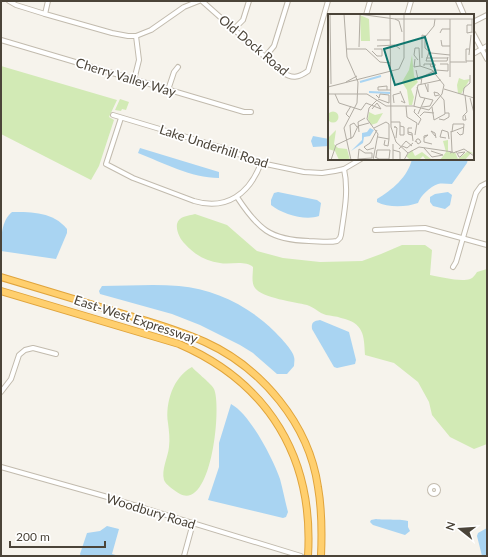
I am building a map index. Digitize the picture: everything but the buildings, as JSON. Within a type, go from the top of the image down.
[{"type":"highway","name":"East-West Expressway","points":[[1,277],[187,334],[223,351],[250,370],[284,407],[308,451],[318,485],[321,521],[321,556]]},
{"type":"highway","name":"East-West Expressway","points":[[1,291],[179,344],[204,356],[237,379],[254,395],[269,413],[285,437],[295,458],[302,480],[308,508],[308,556]]},
{"type":"street","points":[[9,1],[16,5],[112,34],[136,36],[151,30],[184,8],[198,1]]},
{"type":"street","points":[[45,14],[48,1]]},
{"type":"street","name":"Old Dock Road","points":[[202,1],[282,72],[289,77],[295,78],[308,71],[328,1]]},
{"type":"street","points":[[234,29],[243,20],[249,1]]},
{"type":"street","points":[[265,57],[274,46],[288,1]]},
{"type":"street","points":[[366,14],[370,1]]},
{"type":"street","points":[[407,14],[411,1]]},
{"type":"street","points":[[458,1],[464,14]]},
{"type":"street","points":[[474,22],[487,15]]},
{"type":"street","points":[[474,35],[487,59]]},
{"type":"street","points":[[134,80],[139,60],[136,36]]},
{"type":"street","name":"Cherry Valley Way","points":[[1,40],[244,112],[251,112]]},
{"type":"street","points":[[474,53],[487,46]]},
{"type":"street","points":[[168,90],[174,72],[178,67]]},
{"type":"street","name":"Lake Underhill Road","points":[[113,115],[223,148],[261,163],[313,173],[326,173],[344,169],[359,160]]},
{"type":"street","points":[[121,118],[106,164],[133,178],[196,202],[224,202],[237,197],[249,186],[256,176],[261,163]]},
{"type":"street","points":[[237,197],[254,221],[263,229],[276,236],[294,240],[337,241],[341,237],[347,193],[347,182],[344,169]]},
{"type":"street","points":[[453,267],[456,262],[476,193],[481,186],[487,183]]},
{"type":"street","points":[[375,230],[425,228],[487,245]]},
{"type":"street","points":[[1,392],[11,380],[19,356],[25,350],[33,348],[56,354]]},
{"type":"street","name":"Woodbury Road","points":[[1,467],[300,556]]},
{"type":"street","points":[[184,556],[193,523]]},
{"type":"green space","points":[[1,66],[117,100],[109,117],[114,120],[99,166],[91,180],[1,134]]},
{"type":"green space","points":[[120,99],[129,102],[126,110],[115,110]]},
{"type":"green space","points":[[195,214],[227,225],[257,251],[283,258],[320,262],[362,261],[402,245],[425,245],[432,250],[430,275],[450,279],[466,280],[472,278],[477,272],[487,269],[487,444],[474,449],[450,437],[432,415],[429,402],[418,382],[394,363],[365,355],[363,336],[361,331],[354,323],[339,317],[323,314],[307,305],[264,294],[254,286],[253,267],[250,265],[242,263],[215,262],[205,259],[192,251],[180,237],[177,224],[180,219]]},
{"type":"green space","points":[[192,367],[214,389],[217,415],[212,454],[207,472],[200,487],[191,495],[180,494],[171,488],[164,480],[163,476],[169,444],[167,415],[169,399],[175,384],[180,377],[185,371]]},
{"type":"water","points":[[313,136],[328,139],[328,146],[313,147],[311,141]]},
{"type":"water","points":[[140,148],[219,172],[219,178],[198,176],[188,173],[138,153]]},
{"type":"water","points":[[412,160],[468,160],[452,184],[435,185],[424,194],[418,203],[398,206],[386,205],[377,202],[377,199],[399,182],[410,166]]},
{"type":"water","points":[[278,192],[317,200],[321,203],[319,216],[307,218],[294,216],[281,211],[271,205],[271,200],[274,193]]},
{"type":"water","points":[[448,192],[452,195],[450,205],[445,209],[433,206],[430,202],[430,197],[435,194]]},
{"type":"water","points":[[12,212],[27,212],[49,216],[61,223],[67,229],[67,233],[56,259],[1,251],[4,225],[8,216]]},
{"type":"water","points":[[102,286],[179,286],[205,291],[230,300],[254,314],[286,343],[293,354],[294,366],[287,374],[277,374],[253,353],[240,345],[200,325],[172,314],[100,294],[99,291]]},
{"type":"water","points":[[320,320],[349,332],[356,360],[355,364],[337,368],[334,367],[312,329],[313,322]]},
{"type":"water","points":[[231,404],[246,417],[253,427],[277,470],[288,512],[286,517],[283,518],[208,500],[219,467],[219,443]]},
{"type":"water","points":[[371,520],[408,521],[410,531],[405,535],[373,525],[370,522]]},
{"type":"water","points":[[107,526],[119,529],[112,554],[119,556],[81,556],[80,554],[87,533],[100,531]]},
{"type":"water","points":[[487,528],[487,556],[482,556],[477,536],[478,533]]}]
